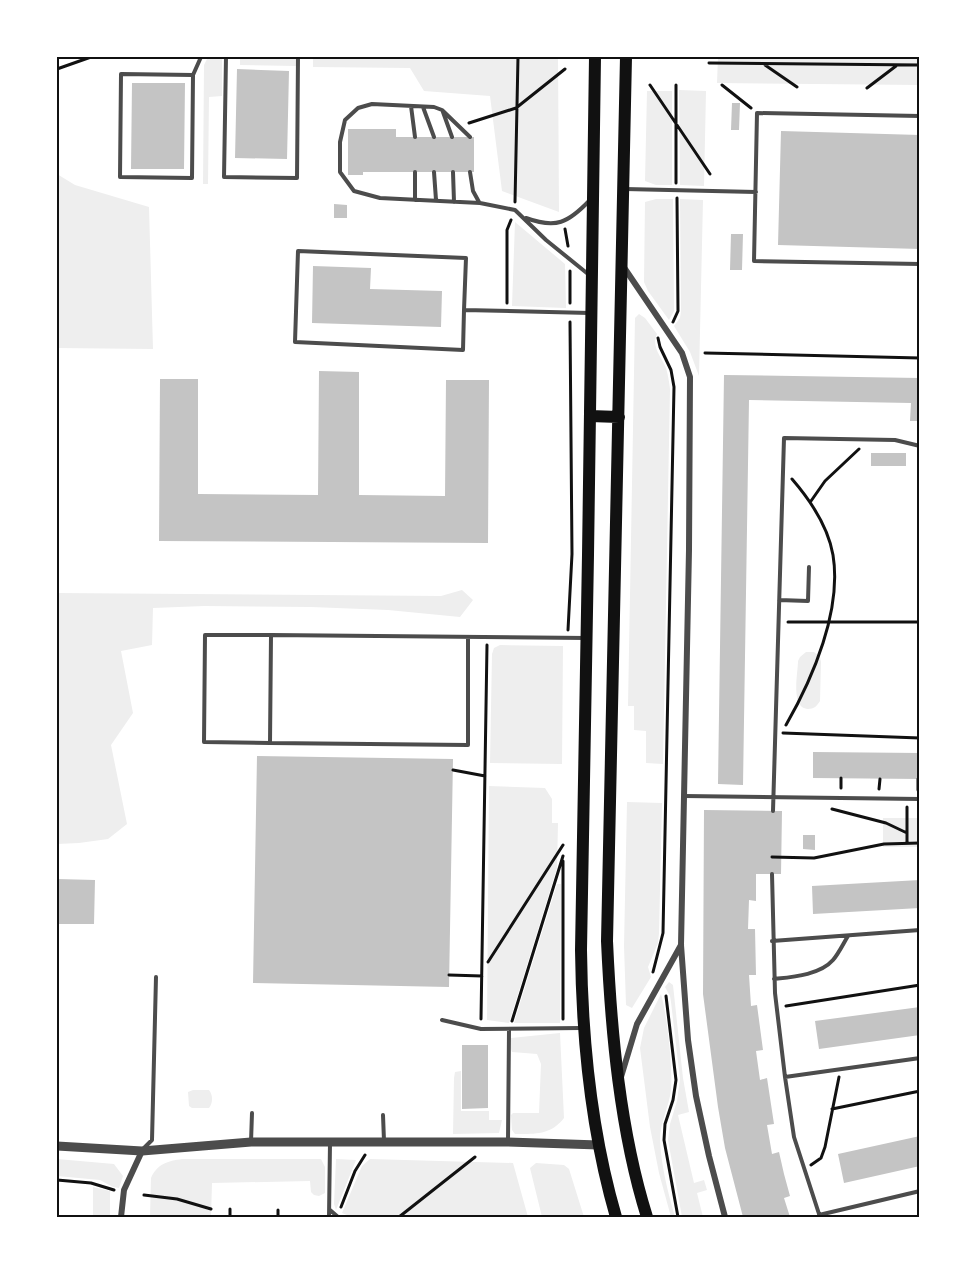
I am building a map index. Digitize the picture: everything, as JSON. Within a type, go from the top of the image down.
[{"type":"main road","points":[[595,57],[580,914],[581,993],[599,1145],[616,1217]]},
{"type":"main road","points":[[626,57],[608,941],[613,1040],[635,1176],[647,1217]]},
{"type":"main road","points":[[590,416],[619,417]]},
{"type":"street","points":[[623,265],[682,353],[690,377],[681,945],[688,1040],[696,1096],[725,1217]]},
{"type":"street","points":[[620,1081],[637,1024],[681,945]]},
{"type":"street","points":[[57,1146],[142,1151],[251,1142],[508,1142],[599,1145]]},
{"type":"street","points":[[121,1217],[124,1190],[142,1151]]},
{"type":"lane","points":[[194,75],[121,74],[120,177],[192,178],[194,75],[201,57]]},
{"type":"lane","points":[[226,57],[224,177],[297,178],[298,57]]},
{"type":"lane","points":[[470,137],[442,110],[372,104],[358,108],[345,120],[340,142],[340,172],[354,191],[380,198],[480,203],[515,210],[546,240],[591,276]]},
{"type":"lane","points":[[411,106],[415,137]]},
{"type":"lane","points":[[423,107],[434,137]]},
{"type":"lane","points":[[442,110],[453,137]]},
{"type":"lane","points":[[920,116],[758,112],[754,261],[920,264]]},
{"type":"lane","points":[[415,172],[415,200]]},
{"type":"lane","points":[[434,172],[436,201]]},
{"type":"lane","points":[[453,172],[454,202]]},
{"type":"lane","points":[[470,172],[473,191],[480,203]]},
{"type":"lane","points":[[624,189],[756,192]]},
{"type":"lane","points":[[525,218],[539,223],[553,224],[564,221],[579,212],[592,198]]},
{"type":"lane","points":[[298,251],[466,258],[464,310],[463,350],[295,342],[298,251]]},
{"type":"lane","points":[[464,310],[590,313]]},
{"type":"lane","points":[[772,811],[784,438],[895,440],[920,446]]},
{"type":"lane","points":[[779,600],[808,600],[809,567]]},
{"type":"lane","points":[[468,637],[468,745],[204,742],[205,635],[271,635],[586,638]]},
{"type":"lane","points":[[270,743],[271,635]]},
{"type":"lane","points":[[684,796],[920,799]]},
{"type":"lane","points":[[772,874],[774,979],[785,1077],[794,1137],[820,1216],[920,1191]]},
{"type":"lane","points":[[772,941],[920,930]]},
{"type":"lane","points":[[774,979],[790,977],[827,966],[834,960],[848,936]]},
{"type":"lane","points":[[142,1151],[152,1140],[156,977]]},
{"type":"lane","points":[[442,1020],[481,1029],[585,1028]]},
{"type":"lane","points":[[508,1142],[509,1030]]},
{"type":"lane","points":[[785,1077],[920,1058]]},
{"type":"lane","points":[[251,1142],[252,1113]]},
{"type":"lane","points":[[383,1115],[384,1142]]},
{"type":"lane","points":[[329,1217],[330,1142]]},
{"type":"lane","points":[[329,1210],[338,1216]]},
{"type":"path","points":[[57,69],[91,57]]},
{"type":"path","points":[[507,311],[507,230],[515,210],[518,57]]},
{"type":"path","points":[[708,63],[920,65]]},
{"type":"path","points":[[763,64],[797,87]]},
{"type":"path","points":[[867,88],[897,65]]},
{"type":"path","points":[[459,127],[516,108],[565,69]]},
{"type":"path","points":[[650,85],[710,174]]},
{"type":"path","points":[[676,85],[678,311],[676,317],[659,337],[658,342],[671,370],[674,387],[663,933],[652,968],[667,1000],[676,1080],[673,1100],[665,1124],[664,1140],[678,1217]]},
{"type":"path","points":[[722,85],[758,112]]},
{"type":"path","points":[[564,221],[570,260],[572,554],[567,638]]},
{"type":"path","points":[[705,353],[920,357]]},
{"type":"path","points":[[811,501],[825,481],[869,439]]},
{"type":"path","points":[[782,733],[798,705],[824,640],[832,597],[833,556],[829,539],[811,501],[783,468]]},
{"type":"path","points":[[779,622],[918,622]]},
{"type":"path","points":[[481,1029],[487,637]]},
{"type":"path","points":[[776,733],[920,738]]},
{"type":"path","points":[[453,770],[484,776]]},
{"type":"path","points":[[841,778],[841,792]]},
{"type":"path","points":[[879,793],[880,779]]},
{"type":"path","points":[[917,794],[918,779]]},
{"type":"path","points":[[907,799],[907,843]]},
{"type":"path","points":[[828,807],[886,823],[907,833]]},
{"type":"path","points":[[772,857],[814,858],[884,844],[920,843]]},
{"type":"path","points":[[488,962],[563,845]]},
{"type":"path","points":[[509,1030],[563,856],[563,1029]]},
{"type":"path","points":[[449,975],[482,976]]},
{"type":"path","points":[[777,1008],[920,985]]},
{"type":"path","points":[[804,1168],[814,1164],[820,1158],[840,1070]]},
{"type":"path","points":[[832,1109],[920,1091]]},
{"type":"path","points":[[338,1216],[355,1171],[366,1155]]},
{"type":"path","points":[[399,1217],[475,1157]]},
{"type":"path","points":[[57,1180],[91,1183],[114,1190]]},
{"type":"path","points":[[144,1195],[177,1199],[211,1209]]},
{"type":"path","points":[[230,1209],[230,1217]]},
{"type":"path","points":[[278,1210],[278,1217]]},
{"type":"shaded area","points":[[208,57],[222,57],[222,96],[209,97],[208,184],[203,184],[204,65]]},
{"type":"shaded area","points":[[240,57],[296,57],[296,66],[240,65]]},
{"type":"shaded area","points":[[313,57],[558,57],[559,212],[502,191],[490,96],[424,91],[410,68],[313,67]]},
{"type":"shaded area","points":[[718,57],[920,57],[920,85],[717,83]]},
{"type":"shaded area","points":[[679,90],[706,91],[704,186],[680,185]]},
{"type":"shaded area","points":[[647,91],[672,91],[672,185],[656,185],[645,181]]},
{"type":"shaded area","points":[[57,174],[75,185],[149,207],[153,349],[57,348]]},
{"type":"shaded area","points":[[656,199],[673,199],[674,311],[669,320],[644,282],[645,202]]},
{"type":"shaded area","points":[[680,199],[703,200],[699,376],[690,352],[674,326],[680,318],[681,311]]},
{"type":"shaded area","points":[[515,222],[565,264],[566,308],[512,306]]},
{"type":"shaded area","points":[[639,314],[657,334],[655,343],[666,368],[670,389],[663,764],[646,763],[646,731],[634,730],[634,706],[628,706],[635,318]]},
{"type":"shaded area","points":[[462,590],[473,600],[460,617],[388,610],[311,607],[153,608],[152,645],[121,651],[133,713],[111,745],[127,824],[108,839],[57,844],[57,593],[441,596]]},
{"type":"shaded area","points":[[500,645],[563,646],[562,764],[490,763],[492,654],[494,648]]},
{"type":"shaded area","points":[[806,652],[814,652],[820,657],[821,662],[820,701],[815,707],[808,709],[799,703],[796,689],[798,661]]},
{"type":"shaded area","points":[[489,786],[545,788],[552,799],[552,823],[558,823],[557,868],[509,1023],[487,1020]]},
{"type":"shaded area","points":[[627,802],[662,803],[658,943],[648,967],[651,977],[632,1008],[626,1005],[624,946]]},
{"type":"shaded area","points":[[883,818],[920,818],[920,847],[883,847]]},
{"type":"shaded area","points":[[557,884],[561,884],[560,1023],[514,1023]]},
{"type":"shaded area","points":[[669,982],[673,985],[689,1112],[678,1115],[694,1183],[704,1180],[707,1190],[697,1193],[703,1217],[682,1217],[668,1140],[680,1079],[671,1002],[665,987]]},
{"type":"shaded area","points":[[661,994],[670,1056],[671,1090],[661,1127],[660,1140],[665,1179],[675,1217],[671,1217],[659,1173],[650,1127],[640,1048],[644,1028]]},
{"type":"shaded area","points":[[560,1033],[564,1118],[548,1131],[515,1134],[512,1130],[511,1115],[513,1113],[539,1113],[541,1064],[537,1054],[512,1052],[511,1038]]},
{"type":"shaded area","points":[[461,1071],[461,1111],[489,1111],[489,1120],[502,1120],[499,1133],[453,1134],[454,1078],[455,1072]]},
{"type":"shaded area","points":[[209,1090],[212,1099],[209,1108],[189,1106],[188,1092]]},
{"type":"shaded area","points":[[57,1159],[114,1164],[123,1176],[119,1188],[100,1180],[57,1176]]},
{"type":"shaded area","points":[[182,1159],[321,1159],[325,1167],[325,1193],[319,1196],[314,1195],[311,1192],[310,1181],[212,1183],[211,1217],[150,1217],[153,1173],[164,1164]]},
{"type":"shaded area","points":[[336,1159],[356,1160],[336,1210],[334,1204]]},
{"type":"shaded area","points":[[370,1159],[513,1163],[528,1217],[352,1217],[342,1213],[362,1166]]},
{"type":"shaded area","points":[[536,1163],[564,1165],[569,1169],[584,1217],[542,1217],[530,1168]]},
{"type":"shaded area","points":[[93,1187],[110,1191],[110,1217],[93,1217]]},
{"type":"building","points":[[237,69],[289,71],[287,159],[235,158]]},
{"type":"building","points":[[132,83],[185,83],[184,169],[131,169]]},
{"type":"building","points":[[732,103],[740,103],[739,130],[731,130]]},
{"type":"building","points":[[348,129],[396,129],[396,137],[474,137],[474,172],[363,172],[363,175],[348,175]]},
{"type":"building","points":[[781,131],[920,135],[920,249],[778,245]]},
{"type":"building","points":[[334,204],[347,205],[347,218],[334,218]]},
{"type":"building","points":[[731,234],[743,234],[742,270],[730,270]]},
{"type":"building","points":[[313,266],[371,268],[370,289],[442,291],[441,327],[312,323]]},
{"type":"building","points":[[319,371],[359,372],[359,495],[445,496],[446,380],[489,380],[488,543],[159,541],[160,379],[198,379],[198,494],[318,495]]},
{"type":"building","points":[[724,375],[920,378],[920,421],[910,421],[911,403],[749,400],[743,785],[718,784]]},
{"type":"building","points":[[871,453],[906,453],[906,466],[871,466]]},
{"type":"building","points":[[813,752],[920,753],[920,779],[813,778]]},
{"type":"building","points":[[257,756],[453,759],[449,987],[253,983]]},
{"type":"building","points":[[704,810],[782,811],[781,874],[756,874],[756,901],[749,900],[748,929],[755,929],[756,975],[749,975],[751,1006],[757,1005],[763,1050],[756,1051],[760,1080],[767,1078],[774,1124],[767,1125],[772,1154],[779,1152],[790,1196],[784,1198],[790,1217],[743,1217],[725,1148],[703,994]]},
{"type":"building","points":[[803,835],[815,835],[815,850],[803,849]]},
{"type":"building","points":[[57,879],[95,880],[94,924],[57,924]]},
{"type":"building","points":[[920,880],[920,908],[813,914],[812,886]]},
{"type":"building","points":[[920,1007],[920,1035],[819,1049],[815,1021]]},
{"type":"building","points":[[462,1045],[488,1045],[488,1108],[462,1109]]},
{"type":"building","points":[[920,1136],[920,1166],[844,1183],[838,1154]]}]
